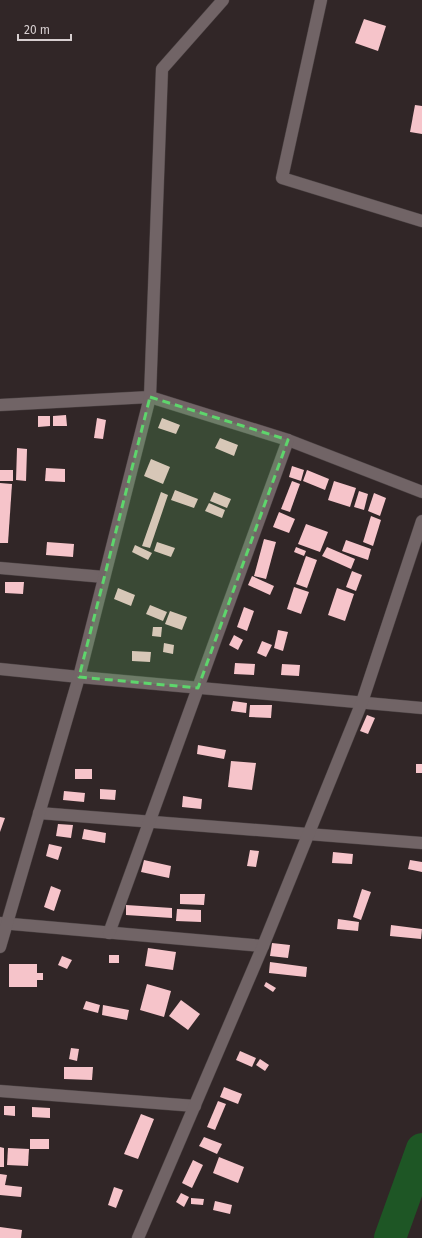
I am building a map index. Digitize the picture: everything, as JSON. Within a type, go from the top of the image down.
[{"type":"street","points":[[0,947],[4,923],[39,813],[79,677],[150,398],[162,69],[223,0]]},
{"type":"street","points":[[321,0],[282,178],[422,221]]},
{"type":"street","points":[[0,405],[150,398],[288,440],[422,492]]},
{"type":"street","points":[[109,933],[288,440]]},
{"type":"street","points":[[138,1238],[263,946],[362,702],[422,520]]},
{"type":"street","points":[[0,568],[104,577]]},
{"type":"street","points":[[0,669],[422,708]]},
{"type":"street","points":[[39,813],[422,843]]},
{"type":"street","points":[[4,923],[263,946]]},
{"type":"street","points":[[0,1091],[195,1106]]},
{"type":"highlighted area","points":[[150,397],[288,440],[198,688],[79,677]]},
{"type":"building","points":[[364,19],[386,26],[378,51],[355,43]]},
{"type":"building","points":[[415,105],[422,106],[422,134],[410,132]]},
{"type":"building","points":[[66,415],[67,426],[53,426],[53,416]]},
{"type":"building","points":[[38,416],[50,416],[50,426],[38,427]]},
{"type":"building","points":[[97,418],[106,420],[103,439],[94,438]]},
{"type":"building","points":[[162,418],[180,425],[176,434],[158,428]]},
{"type":"building","points":[[220,438],[238,445],[234,456],[215,448]]},
{"type":"building","points":[[17,448],[27,449],[26,481],[16,480]]},
{"type":"building","points":[[151,459],[170,467],[163,484],[144,476]]},
{"type":"building","points":[[292,466],[304,470],[301,481],[289,477]]},
{"type":"building","points":[[46,468],[65,469],[65,482],[45,481]]},
{"type":"building","points":[[0,470],[13,470],[13,481],[0,481]]},
{"type":"building","points":[[307,470],[329,479],[325,490],[303,481]]},
{"type":"building","points":[[292,481],[300,484],[290,512],[281,509]]},
{"type":"building","points":[[334,481],[356,488],[350,507],[328,500]]},
{"type":"building","points":[[0,483],[12,484],[8,543],[0,543]]},
{"type":"building","points":[[175,490],[198,499],[194,508],[171,500]]},
{"type":"building","points":[[359,491],[368,494],[364,510],[354,507]]},
{"type":"building","points":[[161,492],[168,495],[150,548],[142,546]]},
{"type":"building","points":[[214,492],[231,499],[227,508],[210,501]]},
{"type":"building","points":[[374,493],[386,498],[380,516],[368,511]]},
{"type":"building","points":[[209,503],[225,510],[222,518],[205,511]]},
{"type":"building","points":[[279,512],[295,519],[289,533],[273,527]]},
{"type":"building","points":[[371,516],[381,520],[373,546],[363,542]]},
{"type":"building","points":[[306,524],[328,532],[320,552],[298,544]]},
{"type":"building","points":[[264,539],[276,542],[266,579],[254,576]]},
{"type":"building","points":[[346,540],[371,549],[368,560],[342,551]]},
{"type":"building","points":[[47,542],[74,544],[73,557],[46,555]]},
{"type":"building","points":[[157,542],[175,548],[171,557],[154,551]]},
{"type":"building","points":[[135,545],[152,553],[148,560],[132,552]]},
{"type":"building","points":[[296,547],[306,551],[304,556],[294,552]]},
{"type":"building","points":[[327,547],[355,559],[351,569],[322,556]]},
{"type":"building","points":[[306,556],[317,560],[307,588],[296,584]]},
{"type":"building","points":[[352,571],[362,575],[356,591],[346,587]]},
{"type":"building","points":[[252,576],[274,586],[270,595],[248,585]]},
{"type":"building","points":[[5,582],[24,582],[23,594],[5,593]]},
{"type":"building","points":[[294,587],[309,592],[301,614],[287,609]]},
{"type":"building","points":[[118,588],[135,595],[131,606],[114,599]]},
{"type":"building","points":[[337,588],[354,594],[345,621],[328,615]]},
{"type":"building","points":[[150,605],[167,612],[163,621],[146,614]]},
{"type":"building","points":[[244,607],[254,611],[247,631],[237,627]]},
{"type":"building","points":[[170,611],[187,617],[182,630],[165,624]]},
{"type":"building","points":[[153,627],[162,627],[161,637],[152,636]]},
{"type":"building","points":[[278,630],[288,632],[283,651],[274,648]]},
{"type":"building","points":[[234,635],[243,640],[238,650],[229,645]]},
{"type":"building","points":[[262,641],[272,645],[266,657],[257,653]]},
{"type":"building","points":[[164,643],[174,645],[173,654],[163,652]]},
{"type":"building","points":[[132,651],[151,652],[150,662],[132,661]]},
{"type":"building","points":[[235,663],[255,664],[254,675],[234,674]]},
{"type":"building","points":[[282,664],[300,665],[299,676],[281,675]]},
{"type":"building","points":[[233,701],[247,703],[246,713],[231,711]]},
{"type":"building","points":[[250,705],[272,705],[271,718],[249,717]]},
{"type":"building","points":[[367,715],[375,718],[368,734],[360,731]]},
{"type":"building","points":[[198,745],[226,750],[224,759],[197,754]]},
{"type":"building","points":[[231,761],[256,763],[252,790],[228,787]]},
{"type":"building","points":[[416,764],[422,764],[422,773],[416,773]]},
{"type":"building","points":[[75,769],[92,769],[92,779],[75,779]]},
{"type":"building","points":[[100,789],[116,790],[115,800],[100,799]]},
{"type":"building","points":[[64,791],[85,793],[84,802],[63,800]]},
{"type":"building","points":[[183,796],[202,799],[201,809],[182,807]]},
{"type":"building","points":[[0,817],[5,818],[0,832]]},
{"type":"building","points":[[58,824],[73,825],[71,838],[56,836]]},
{"type":"building","points":[[84,829],[106,833],[105,843],[82,839]]},
{"type":"building","points":[[49,844],[62,847],[58,860],[46,856]]},
{"type":"building","points":[[250,850],[259,851],[256,867],[247,866]]},
{"type":"building","points":[[333,852],[353,854],[352,864],[332,863]]},
{"type":"building","points":[[144,860],[171,866],[169,878],[141,872]]},
{"type":"building","points":[[410,860],[422,862],[422,872],[408,869]]},
{"type":"building","points":[[51,886],[61,890],[54,911],[44,907]]},
{"type":"building","points":[[362,889],[371,892],[361,920],[353,917]]},
{"type":"building","points":[[180,894],[205,894],[204,905],[180,904]]},
{"type":"building","points":[[126,905],[172,908],[172,918],[126,915]]},
{"type":"building","points":[[177,909],[201,910],[201,922],[176,921]]},
{"type":"building","points":[[338,919],[359,922],[358,931],[337,929]]},
{"type":"building","points":[[391,925],[422,929],[421,939],[390,936]]},
{"type":"building","points":[[272,943],[290,945],[288,958],[270,956]]},
{"type":"building","points":[[148,948],[176,952],[173,970],[145,966]]},
{"type":"building","points":[[109,955],[119,955],[119,963],[109,963]]},
{"type":"building","points":[[62,956],[72,960],[67,969],[58,965]]},
{"type":"building","points":[[270,962],[307,967],[306,977],[269,973]]},
{"type":"building","points":[[9,964],[37,964],[37,973],[43,973],[43,980],[37,980],[37,987],[9,987]]},
{"type":"building","points":[[266,982],[276,988],[273,992],[264,986]]},
{"type":"building","points":[[147,984],[171,991],[164,1017],[140,1010]]},
{"type":"building","points":[[181,1000],[200,1014],[188,1030],[169,1016]]},
{"type":"building","points":[[86,1001],[100,1005],[98,1013],[83,1009]]},
{"type":"building","points":[[103,1005],[129,1010],[127,1020],[102,1015]]},
{"type":"building","points":[[71,1048],[79,1049],[77,1061],[69,1059]]},
{"type":"building","points":[[240,1051],[256,1058],[252,1067],[236,1060]]},
{"type":"building","points":[[260,1059],[269,1065],[265,1071],[256,1065]]},
{"type":"building","points":[[64,1067],[93,1067],[92,1080],[64,1079]]},
{"type":"building","points":[[224,1087],[242,1094],[238,1104],[220,1097]]},
{"type":"building","points":[[218,1101],[226,1104],[215,1130],[207,1127]]},
{"type":"building","points":[[4,1106],[15,1106],[15,1116],[4,1115]]},
{"type":"building","points":[[32,1107],[50,1108],[50,1118],[32,1117]]},
{"type":"building","points":[[141,1114],[154,1119],[138,1159],[124,1154]]},
{"type":"building","points":[[204,1137],[222,1144],[217,1154],[199,1146]]},
{"type":"building","points":[[30,1139],[49,1139],[49,1149],[30,1149]]},
{"type":"building","points":[[0,1147],[4,1148],[4,1167],[0,1167]]},
{"type":"building","points":[[8,1148],[29,1149],[28,1166],[7,1165]]},
{"type":"building","points":[[219,1157],[244,1167],[238,1183],[213,1173]]},
{"type":"building","points":[[193,1160],[203,1165],[192,1188],[182,1183]]},
{"type":"building","points":[[0,1174],[7,1175],[5,1185],[22,1187],[21,1197],[0,1195]]},
{"type":"building","points":[[114,1187],[123,1190],[116,1208],[108,1205]]},
{"type":"building","points":[[181,1193],[189,1197],[184,1207],[176,1202]]},
{"type":"building","points":[[191,1198],[204,1199],[203,1205],[191,1204]]},
{"type":"building","points":[[215,1201],[232,1205],[230,1214],[213,1210]]},
{"type":"building","points":[[0,1227],[22,1230],[21,1238],[0,1238]]},
{"type":"waterway","points":[[390,1238],[422,1149]]}]
